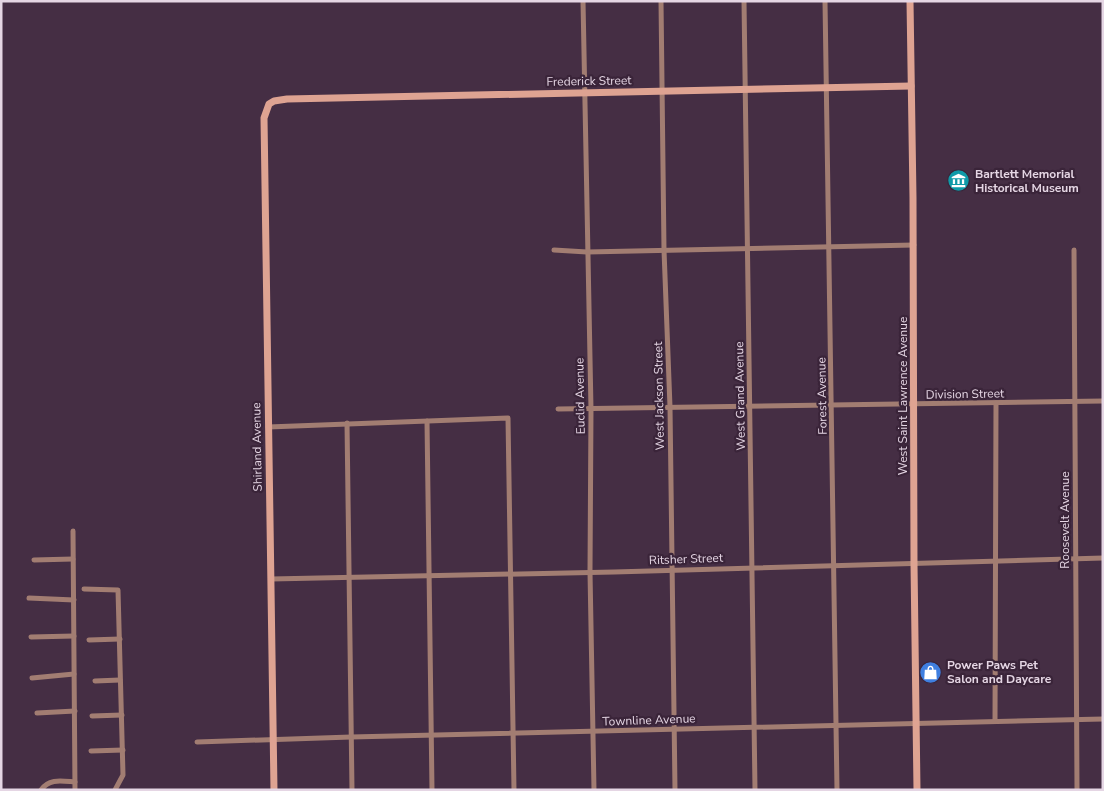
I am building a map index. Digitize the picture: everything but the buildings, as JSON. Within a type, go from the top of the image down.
[{"type":"street","name":"Euclid Avenue","points":[[583,1],[591,409],[590,572],[594,790]]},
{"type":"street","name":"West Jackson Street","points":[[661,1],[664,250],[670,407],[675,790]]},
{"type":"street","name":"West Grand Avenue","points":[[744,1],[755,790]]},
{"type":"street","name":"Forest Avenue","points":[[826,1],[837,790]]},
{"type":"street","name":"West Saint Lawrence Avenue","points":[[910,1],[914,245],[914,564],[917,790]]},
{"type":"street","name":"Frederick Street","points":[[269,104],[277,100],[286,99],[911,86]]},
{"type":"street","name":"Shirland Avenue","points":[[269,104],[264,118],[274,790]]},
{"type":"street","points":[[554,250],[587,252],[914,245]]},
{"type":"street","name":"Roosevelt Avenue","points":[[1074,250],[1076,790]]},
{"type":"street","name":"Division Street","points":[[558,409],[1103,401]]},
{"type":"street","points":[[995,721],[996,403]]},
{"type":"street","points":[[268,427],[508,418],[514,790]]},
{"type":"street","points":[[427,421],[432,790]]},
{"type":"street","points":[[347,423],[352,790]]},
{"type":"street","points":[[73,531],[75,790]]},
{"type":"street","name":"Ritsher Street","points":[[270,579],[1103,558]]},
{"type":"street","points":[[34,560],[73,559]]},
{"type":"street","points":[[84,589],[118,590],[124,750],[123,775],[115,790]]},
{"type":"street","points":[[30,598],[74,600]]},
{"type":"street","points":[[31,637],[74,636]]},
{"type":"street","points":[[89,640],[120,640]]},
{"type":"street","points":[[32,678],[74,674]]},
{"type":"street","points":[[94,681],[120,680]]},
{"type":"street","points":[[37,713],[75,711]]},
{"type":"street","points":[[92,716],[122,716]]},
{"type":"street","name":"Townline Avenue","points":[[197,742],[1103,719]]},
{"type":"street","points":[[91,751],[124,750]]},
{"type":"street","points":[[43,787],[52,782],[75,782]]},
{"type":"place","name":"Bartlett Memorial Historical Museum","points":[[959,181]]},
{"type":"place","name":"Power Paws Pet Salon and Daycare","points":[[931,672]]}]
